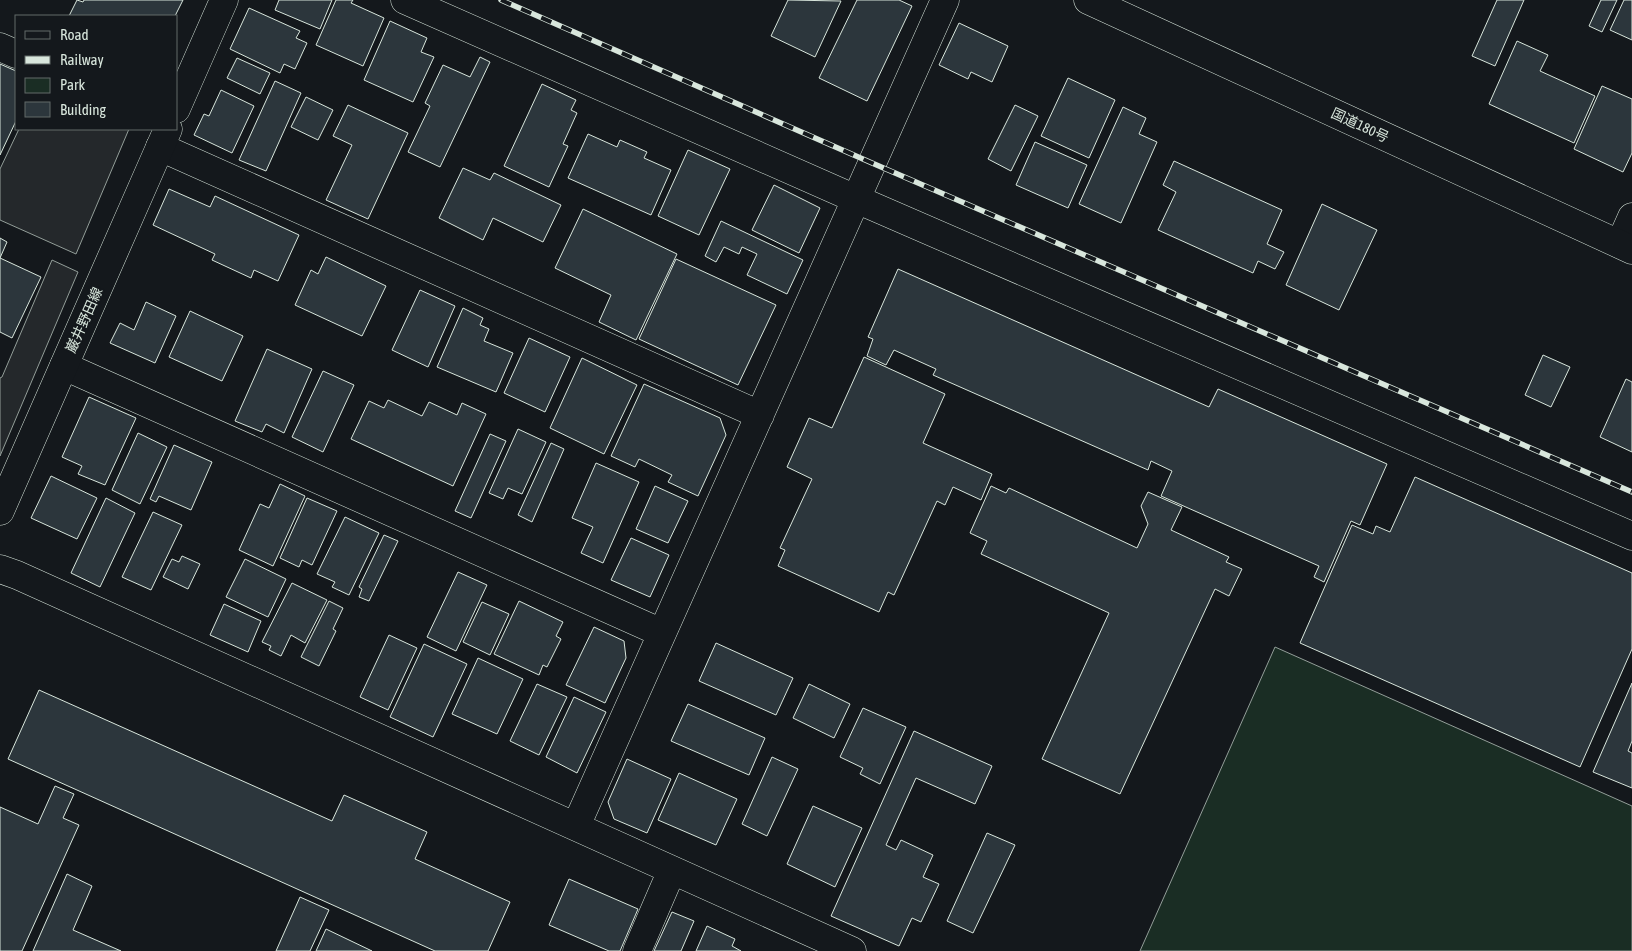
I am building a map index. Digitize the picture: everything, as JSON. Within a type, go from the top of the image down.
[{"type":"main road","points":[[178,104],[224,0]]},
{"type":"main road","points":[[405,0],[856,200],[1632,536]]},
{"type":"main road","points":[[576,826],[945,0]]},
{"type":"main road","name":"国道180号","points":[[1088,0],[1626,247]]},
{"type":"main road","points":[[0,47],[15,54]]},
{"type":"main road","points":[[164,138],[760,415]]},
{"type":"main road","name":"巌井野田線","points":[[0,511],[164,138]]},
{"type":"main road","points":[[1626,247],[1632,217]]},
{"type":"main road","points":[[64,366],[662,633]]},
{"type":"main road","points":[[0,569],[26,579],[852,951]]},
{"type":"main road","points":[[637,951],[672,870]]},
{"type":"green space","points":[[1275,647],[1632,806],[1632,951],[1140,951]]},
{"type":"shaded area","points":[[19,130],[129,130],[76,254],[0,220],[0,169]]},
{"type":"shaded area","points":[[52,260],[78,272],[0,456],[0,378]]},
{"type":"building","points":[[77,0],[83,2],[84,0],[183,0],[176,15],[70,15]]},
{"type":"building","points":[[279,0],[332,0],[320,29],[275,10]]},
{"type":"building","points":[[336,0],[353,0],[351,3],[384,18],[363,66],[316,45]]},
{"type":"building","points":[[788,0],[841,1],[815,57],[771,36]]},
{"type":"building","points":[[857,0],[899,0],[912,6],[867,101],[819,78]]},
{"type":"building","points":[[1497,0],[1524,0],[1495,66],[1472,56]]},
{"type":"building","points":[[1601,0],[1617,0],[1602,32],[1589,26]]},
{"type":"building","points":[[1624,0],[1632,0],[1632,40],[1610,30]]},
{"type":"building","points":[[249,8],[300,31],[296,38],[307,43],[295,69],[284,64],[280,73],[230,49]]},
{"type":"building","points":[[390,21],[427,38],[421,52],[434,57],[413,102],[364,80]]},
{"type":"building","points":[[959,23],[1008,46],[992,82],[971,72],[968,79],[939,65]]},
{"type":"building","points":[[1517,41],[1548,55],[1540,71],[1595,96],[1574,143],[1489,104]]},
{"type":"building","points":[[480,57],[490,62],[440,167],[408,152],[430,106],[425,103],[443,65],[470,77]]},
{"type":"building","points":[[237,58],[270,73],[260,94],[227,78]]},
{"type":"building","points":[[0,64],[15,71],[15,123],[0,155]]},
{"type":"building","points":[[1068,78],[1115,100],[1089,158],[1041,136]]},
{"type":"building","points":[[275,81],[301,93],[266,171],[239,160]]},
{"type":"building","points":[[542,84],[576,100],[571,110],[577,113],[563,144],[568,146],[549,187],[504,166]]},
{"type":"building","points":[[1602,86],[1632,99],[1632,153],[1623,172],[1574,149]]},
{"type":"building","points":[[221,90],[254,106],[232,153],[194,135],[204,114],[209,116]]},
{"type":"building","points":[[306,97],[333,110],[318,140],[291,127]]},
{"type":"building","points":[[348,105],[408,133],[368,219],[326,200],[352,145],[333,136]]},
{"type":"building","points":[[1015,105],[1038,116],[1011,171],[988,159]]},
{"type":"building","points":[[1123,107],[1146,118],[1139,134],[1157,142],[1121,223],[1079,204]]},
{"type":"building","points":[[588,134],[617,147],[620,140],[647,152],[644,158],[671,170],[651,215],[568,178]]},
{"type":"building","points":[[1035,142],[1087,165],[1068,208],[1016,185]]},
{"type":"building","points":[[688,150],[730,169],[699,235],[658,216]]},
{"type":"building","points":[[1174,161],[1282,210],[1267,244],[1284,252],[1275,269],[1258,261],[1253,273],[1158,230],[1176,192],[1163,185]]},
{"type":"building","points":[[463,168],[490,180],[494,173],[561,205],[543,242],[493,218],[483,240],[439,218]]},
{"type":"building","points":[[774,185],[820,208],[799,253],[752,230]]},
{"type":"building","points":[[169,189],[210,207],[215,196],[299,235],[278,281],[254,270],[251,278],[212,260],[215,254],[153,225]]},
{"type":"building","points":[[1322,204],[1377,230],[1339,310],[1286,285]]},
{"type":"building","points":[[583,209],[677,254],[636,340],[599,322],[611,295],[555,268]]},
{"type":"building","points":[[721,221],[803,260],[787,294],[747,275],[757,254],[742,247],[739,254],[724,247],[716,262],[705,256]]},
{"type":"building","points":[[0,238],[7,242],[0,258]]},
{"type":"building","points":[[326,257],[386,286],[362,336],[295,305],[311,270],[318,274]]},
{"type":"building","points":[[0,258],[41,277],[12,338],[0,332]]},
{"type":"building","points":[[676,259],[776,305],[738,385],[639,339]]},
{"type":"building","points":[[898,269],[1209,407],[1218,389],[1387,464],[1360,525],[1351,521],[1324,582],[1314,577],[1319,566],[1161,496],[1172,471],[1151,461],[1148,470],[933,375],[936,369],[894,350],[886,365],[867,356],[873,339],[868,337]]},
{"type":"building","points":[[420,290],[455,306],[428,367],[392,350]]},
{"type":"building","points":[[146,302],[176,316],[155,363],[110,343],[120,323],[134,330]]},
{"type":"building","points":[[463,308],[483,318],[480,325],[489,329],[484,341],[513,353],[496,392],[437,367]]},
{"type":"building","points":[[190,311],[243,336],[222,381],[169,357]]},
{"type":"building","points":[[529,338],[570,357],[545,412],[504,393]]},
{"type":"building","points":[[267,349],[312,369],[284,433],[266,424],[262,432],[235,421]]},
{"type":"building","points":[[1543,355],[1570,367],[1551,407],[1525,395]]},
{"type":"building","points":[[864,357],[945,394],[923,443],[992,474],[981,500],[953,487],[945,505],[937,501],[894,595],[888,592],[879,612],[778,566],[785,550],[780,548],[812,479],[787,467],[809,418],[832,428]]},
{"type":"building","points":[[582,358],[637,385],[604,454],[550,428]]},
{"type":"building","points":[[323,371],[354,385],[323,452],[292,437]]},
{"type":"building","points":[[1626,379],[1632,382],[1632,452],[1600,437]]},
{"type":"building","points":[[644,384],[720,418],[726,435],[698,496],[668,482],[672,475],[639,459],[635,467],[611,456]]},
{"type":"building","points":[[89,397],[136,418],[105,485],[78,474],[82,466],[62,457]]},
{"type":"building","points":[[388,400],[422,416],[429,402],[457,415],[462,403],[486,414],[453,486],[351,439],[369,401],[384,408]]},
{"type":"building","points":[[518,429],[546,442],[522,494],[508,488],[503,499],[489,493]]},
{"type":"building","points":[[138,433],[167,447],[140,504],[112,490]]},
{"type":"building","points":[[490,434],[506,441],[471,518],[455,511]]},
{"type":"building","points":[[551,443],[564,449],[532,522],[518,515]]},
{"type":"building","points":[[174,445],[212,462],[191,510],[159,496],[156,502],[150,499]]},
{"type":"building","points":[[596,463],[639,482],[603,563],[581,553],[593,527],[572,518]]},
{"type":"building","points":[[51,476],[97,498],[77,539],[31,518]]},
{"type":"building","points":[[1415,477],[1632,573],[1632,649],[1580,767],[1300,643],[1352,525],[1373,534],[1376,526],[1390,532]]},
{"type":"building","points":[[280,484],[305,496],[273,566],[239,550],[260,504],[269,508]]},
{"type":"building","points":[[655,486],[688,501],[668,543],[636,529]]},
{"type":"building","points":[[991,486],[1006,493],[1009,488],[1137,548],[1148,524],[1141,506],[1148,492],[1182,507],[1171,530],[1229,557],[1226,562],[1242,569],[1229,596],[1215,589],[1120,794],[1042,759],[1109,613],[981,554],[987,541],[970,533]]},
{"type":"building","points":[[106,498],[135,513],[100,587],[71,573]]},
{"type":"building","points":[[307,498],[337,511],[312,565],[302,560],[299,567],[280,558]]},
{"type":"building","points":[[153,512],[182,525],[151,590],[122,577]]},
{"type":"building","points":[[345,517],[379,533],[349,595],[332,587],[335,582],[317,574]]},
{"type":"building","points":[[384,535],[398,541],[369,601],[359,597],[362,589],[359,587]]},
{"type":"building","points":[[631,538],[669,555],[650,597],[611,580]]},
{"type":"building","points":[[182,556],[200,564],[188,589],[163,577],[172,559],[179,562]]},
{"type":"building","points":[[245,559],[286,579],[268,617],[226,597]]},
{"type":"building","points":[[458,572],[487,585],[456,651],[427,637]]},
{"type":"building","points":[[292,583],[327,600],[305,643],[291,635],[281,656],[269,650],[271,646],[262,642]]},
{"type":"building","points":[[329,601],[343,608],[333,629],[336,631],[319,666],[301,657]]},
{"type":"building","points":[[519,601],[563,622],[556,636],[561,639],[547,667],[543,665],[539,675],[494,654]]},
{"type":"building","points":[[482,602],[509,614],[490,655],[463,642]]},
{"type":"building","points":[[224,604],[261,621],[248,652],[210,635]]},
{"type":"building","points":[[594,627],[624,641],[626,658],[605,703],[566,685]]},
{"type":"building","points":[[389,635],[417,648],[388,710],[360,697]]},
{"type":"building","points":[[716,643],[793,678],[776,715],[699,681]]},
{"type":"building","points":[[424,644],[467,664],[433,737],[390,717]]},
{"type":"building","points":[[478,658],[523,679],[497,734],[452,714]]},
{"type":"building","points":[[1632,683],[1632,741],[1628,751],[1632,753],[1632,788],[1593,772]]},
{"type":"building","points":[[537,684],[567,697],[539,755],[510,741]]},
{"type":"building","points":[[809,684],[850,704],[834,738],[793,718]]},
{"type":"building","points":[[39,690],[332,821],[344,795],[427,832],[415,859],[510,902],[488,951],[435,951],[8,759]]},
{"type":"building","points":[[574,697],[606,712],[577,773],[546,757]]},
{"type":"building","points":[[688,704],[765,738],[749,775],[671,741]]},
{"type":"building","points":[[863,708],[906,727],[880,784],[860,774],[863,768],[840,757]]},
{"type":"building","points":[[914,731],[992,766],[975,804],[916,778],[886,845],[896,850],[901,840],[933,855],[923,877],[939,884],[921,922],[912,918],[899,946],[831,916]]},
{"type":"building","points":[[772,757],[798,769],[767,836],[742,824]]},
{"type":"building","points":[[627,759],[671,779],[647,833],[614,819],[608,802]]},
{"type":"building","points":[[679,773],[737,799],[716,845],[658,820]]},
{"type":"building","points":[[55,786],[74,794],[63,818],[79,825],[22,951],[0,951],[0,807],[38,824]]},
{"type":"building","points":[[813,806],[862,828],[835,887],[787,864]]},
{"type":"building","points":[[987,833],[1015,845],[973,933],[947,921]]},
{"type":"building","points":[[67,874],[92,886],[73,930],[121,951],[33,951]]},
{"type":"building","points":[[569,879],[638,909],[620,951],[609,951],[549,925]]},
{"type":"building","points":[[300,897],[329,910],[310,951],[276,951]]},
{"type":"building","points":[[672,912],[694,921],[681,951],[654,951]]},
{"type":"building","points":[[707,926],[735,939],[732,946],[741,951],[696,951]]},
{"type":"building","points":[[326,929],[372,951],[316,951]]},
{"type":"railway","points":[[501,0],[1632,492]]}]
